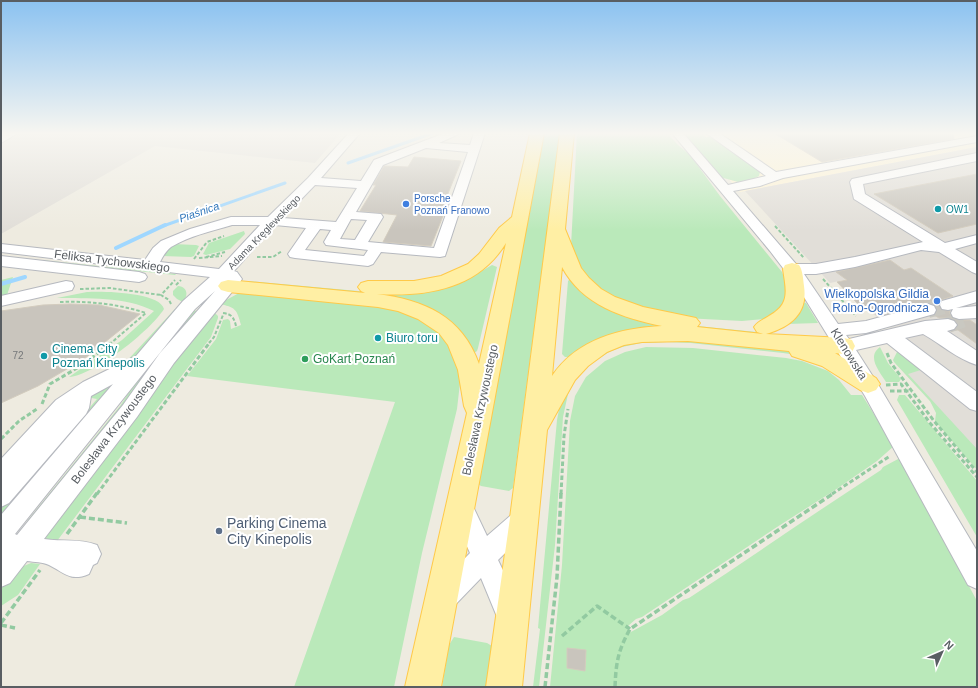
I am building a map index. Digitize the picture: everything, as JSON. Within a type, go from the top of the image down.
[{"type":"main road","name":"Bolesława Krzywoustego","points":[[423,687],[476,425],[531,165]]},
{"type":"main road","points":[[504,687],[563,165]]},
{"type":"main road","points":[[225,280],[396,289],[426,286],[444,282],[463,274],[486,259],[507,229],[521,218]]},
{"type":"main road","points":[[556,227],[571,268],[579,279],[591,290],[616,305],[635,312],[671,320],[761,334],[791,348],[818,356],[841,366],[868,384]]},
{"type":"main road","points":[[761,334],[793,309],[797,294],[792,269]]},
{"type":"main road","points":[[225,280],[264,288],[387,302],[414,309],[430,316],[444,326],[454,337],[465,360],[475,395],[476,425]]},
{"type":"main road","points":[[533,437],[556,391],[569,370],[581,358],[593,350],[625,337],[653,333],[761,334],[839,338]]},
{"type":"street","name":"Adama Kręglewskiego","points":[[225,280],[327,165]]},
{"type":"street","points":[[331,242],[377,165]]},
{"type":"street","points":[[305,240],[440,253],[469,165]]},
{"type":"street","name":"Klenowska","points":[[704,165],[792,269],[839,338],[868,384],[975,569]]},
{"type":"street","points":[[758,165],[774,177]]},
{"type":"street","points":[[725,189],[756,183],[774,177],[839,165]]},
{"type":"street","points":[[938,165],[856,182],[859,196],[977,269]]},
{"type":"street","points":[[309,185],[364,185]]},
{"type":"street","points":[[150,266],[158,251],[166,244],[226,221],[276,222],[316,225],[376,217],[359,245]]},
{"type":"street","name":"Adama Kręglewskiego","points":[[225,280],[254,257],[276,222]]},
{"type":"street","points":[[316,225],[295,254],[368,261],[377,247]]},
{"type":"street","points":[[792,269],[816,269],[922,246],[942,248],[977,239]]},
{"type":"street","name":"Feliksa Tychowskiego","points":[[1,248],[150,266],[225,280]]},
{"type":"street","points":[[1,275],[18,263],[30,251]]},
{"type":"street","name":"Feliksa Tychowskiego","points":[[1,261],[225,280]]},
{"type":"street","name":"Bolesława Krzywoustego","points":[[1,574],[12,546],[130,411],[170,354],[216,310],[225,280]]},
{"type":"street","name":"Bolesława Krzywoustego","points":[[1,533],[189,305],[225,280]]},
{"type":"street","points":[[1,301],[38,299],[72,288]]},
{"type":"street","points":[[839,338],[890,336],[954,315],[977,296]]},
{"type":"street","points":[[839,338],[866,327],[954,315]]},
{"type":"street","points":[[954,315],[945,338],[971,355],[965,360],[977,369]]},
{"type":"street","points":[[890,336],[977,403]]},
{"type":"street","points":[[1,475],[63,406],[82,391],[103,380],[139,366]]},
{"type":"street","points":[[1,496],[79,408],[82,391]]},
{"type":"street","points":[[460,505],[512,618]]},
{"type":"street","points":[[440,602],[524,518]]},
{"type":"street","points":[[12,546],[53,553],[69,564],[84,560]]},
{"type":"path","points":[[254,257],[273,257],[284,250]]},
{"type":"path","points":[[72,288],[110,288],[161,295]]},
{"type":"path","points":[[41,406],[50,384],[84,364],[146,313],[129,307],[99,302],[57,302]]},
{"type":"path","points":[[216,310],[230,313],[236,326]]},
{"type":"path","points":[[14,628],[1,624],[214,337],[223,316],[216,310]]},
{"type":"path","points":[[868,384],[901,384],[930,422],[977,477]]},
{"type":"path","points":[[545,687],[556,584],[564,436],[569,404]]},
{"type":"path","points":[[614,687],[616,662],[621,645],[630,629],[904,446]]},
{"type":"path","points":[[80,517],[127,523]]},
{"type":"path","points":[[562,636],[597,606],[630,629]]},
{"type":"shaded area","points":[[1,165],[122,165],[1,234]]},
{"type":"shaded area","points":[[717,165],[882,165],[740,192]]},
{"type":"shaded area","name":"Wielkopolska Gildia Rolno-Ogrodnicza","points":[[882,165],[977,165],[977,453],[896,364],[906,340],[863,306],[882,317],[909,310],[863,276],[830,283],[745,191]]},
{"type":"green space","points":[[538,165],[556,165],[513,488],[509,491],[481,486],[478,484]]},
{"type":"green space","points":[[575,165],[697,165],[720,196],[782,272],[788,287],[786,308],[765,319],[742,321],[684,318],[657,313],[610,297],[581,273],[571,246]]},
{"type":"green space","points":[[709,165],[751,165],[760,172],[759,176],[753,179],[738,182],[720,177]]},
{"type":"green space","points":[[244,231],[245,234],[230,249],[206,255],[203,254],[209,243]]},
{"type":"green space","points":[[173,244],[199,246],[194,256],[191,257],[162,256]]},
{"type":"green space","points":[[36,260],[41,260],[176,274],[175,275]]},
{"type":"green space","points":[[492,265],[497,267],[478,348],[474,353],[437,314],[245,282],[248,281],[369,292],[468,279]]},
{"type":"green space","points":[[13,277],[7,295],[1,297],[1,280]]},
{"type":"green space","points":[[570,279],[667,323],[786,335],[628,330],[597,339],[569,357],[565,357],[562,354],[568,281]]},
{"type":"green space","points":[[178,286],[186,291],[186,296],[183,302],[173,295],[173,291]]},
{"type":"green space","points":[[87,292],[117,292],[142,296],[160,303],[164,309],[147,329],[135,340],[93,369],[69,377],[122,340],[154,311],[131,303],[106,299],[57,298]]},
{"type":"green space","points":[[239,293],[372,303],[414,314],[446,337],[461,374],[457,409],[422,553],[394,687],[294,687],[395,402],[187,376],[216,339],[223,320],[228,319],[230,321],[231,329],[241,325],[238,315],[232,308],[219,304]]},
{"type":"green space","points":[[803,302],[806,303],[818,323],[787,324]]},
{"type":"green space","points":[[175,309],[178,309],[134,359],[123,365]]},
{"type":"green space","points":[[191,310],[198,311],[119,413],[25,526],[28,520],[120,406],[154,354]]},
{"type":"green space","points":[[215,313],[218,318],[211,337],[57,541],[47,540],[45,537],[175,358]]},
{"type":"green space","points":[[669,339],[787,350],[796,352],[840,374],[797,355],[691,343],[667,342],[641,343],[622,347],[609,352],[592,363],[577,377],[568,394],[563,417],[555,545],[539,687],[533,687],[540,629],[538,628],[557,420],[561,399],[579,369],[619,345]]},
{"type":"green space","points":[[646,347],[693,348],[786,358],[802,361],[828,371],[839,380],[851,395],[862,395],[894,446],[877,461],[835,490],[642,617],[636,619],[628,626],[629,633],[662,615],[683,600],[689,598],[881,470],[883,467],[900,458],[977,601],[977,687],[550,687],[562,565],[570,421],[575,396],[586,377],[605,361],[625,352]]},
{"type":"green space","points":[[880,347],[888,363],[901,379],[899,382],[886,382],[878,369],[874,360],[874,355]]},
{"type":"green space","points":[[897,352],[924,369],[908,374],[977,449],[977,470],[935,421],[936,413],[930,401],[894,362],[893,360]]},
{"type":"green space","points":[[127,374],[1,523],[1,509],[97,399],[86,397]]},
{"type":"green space","points":[[899,395],[905,395],[977,481],[977,537],[897,400]]},
{"type":"green space","points":[[31,563],[40,564],[18,595],[1,606],[1,589],[19,568]]},
{"type":"green space","points":[[454,637],[487,643],[492,646],[486,687],[442,687],[449,645]]},
{"type":"building","name":"Porsche Poznań Franowo","points":[[409,165],[459,165],[447,196],[451,196],[431,246],[383,242],[397,215],[360,211],[376,185],[373,185],[384,166],[408,167]]},
{"type":"building","name":"OW1","points":[[977,174],[977,224],[938,233],[874,194]]},
{"type":"building","points":[[890,260],[904,270],[911,268],[953,296],[941,300],[939,304],[941,310],[950,311],[953,318],[959,320],[970,320],[977,325],[977,344],[958,330],[955,330],[958,325],[954,320],[939,318],[934,315],[937,309],[934,305],[928,303],[879,316],[858,304],[837,282],[847,280],[836,272]]},
{"type":"building","name":"Cinema City Poznań Kinepolis","points":[[43,305],[99,305],[140,314],[84,359],[38,386],[1,403],[1,311]]},
{"type":"building","points":[[567,648],[586,650],[585,671],[567,668]]},
{"type":"waterway","name":"Piaśnica","points":[[163,226],[285,183]]},
{"type":"waterway","name":"Piaśnica","points":[[116,248],[165,225]]},
{"type":"waterway","name":"Piaśnica","points":[[1,284],[25,277]]},
{"type":"tunnel","points":[[928,310],[948,305]]},
{"type":"tunnel","points":[[948,325],[967,318]]},
{"type":"place","name":"Porsche Poznań Franowo","points":[[406,204]]},
{"type":"place","name":"OW1","points":[[938,209]]},
{"type":"place","name":"Wielkopolska Gildia Rolno-Ogrodnicza","points":[[937,301]]},
{"type":"place","name":"Biuro toru","points":[[378,338]]},
{"type":"place","name":"Cinema City Poznań Kinepolis","points":[[44,356]]},
{"type":"place","name":"GoKart Poznań","points":[[305,359]]},
{"type":"place","name":"Parking Cinema City Kinepolis","points":[[219,531]]}]
